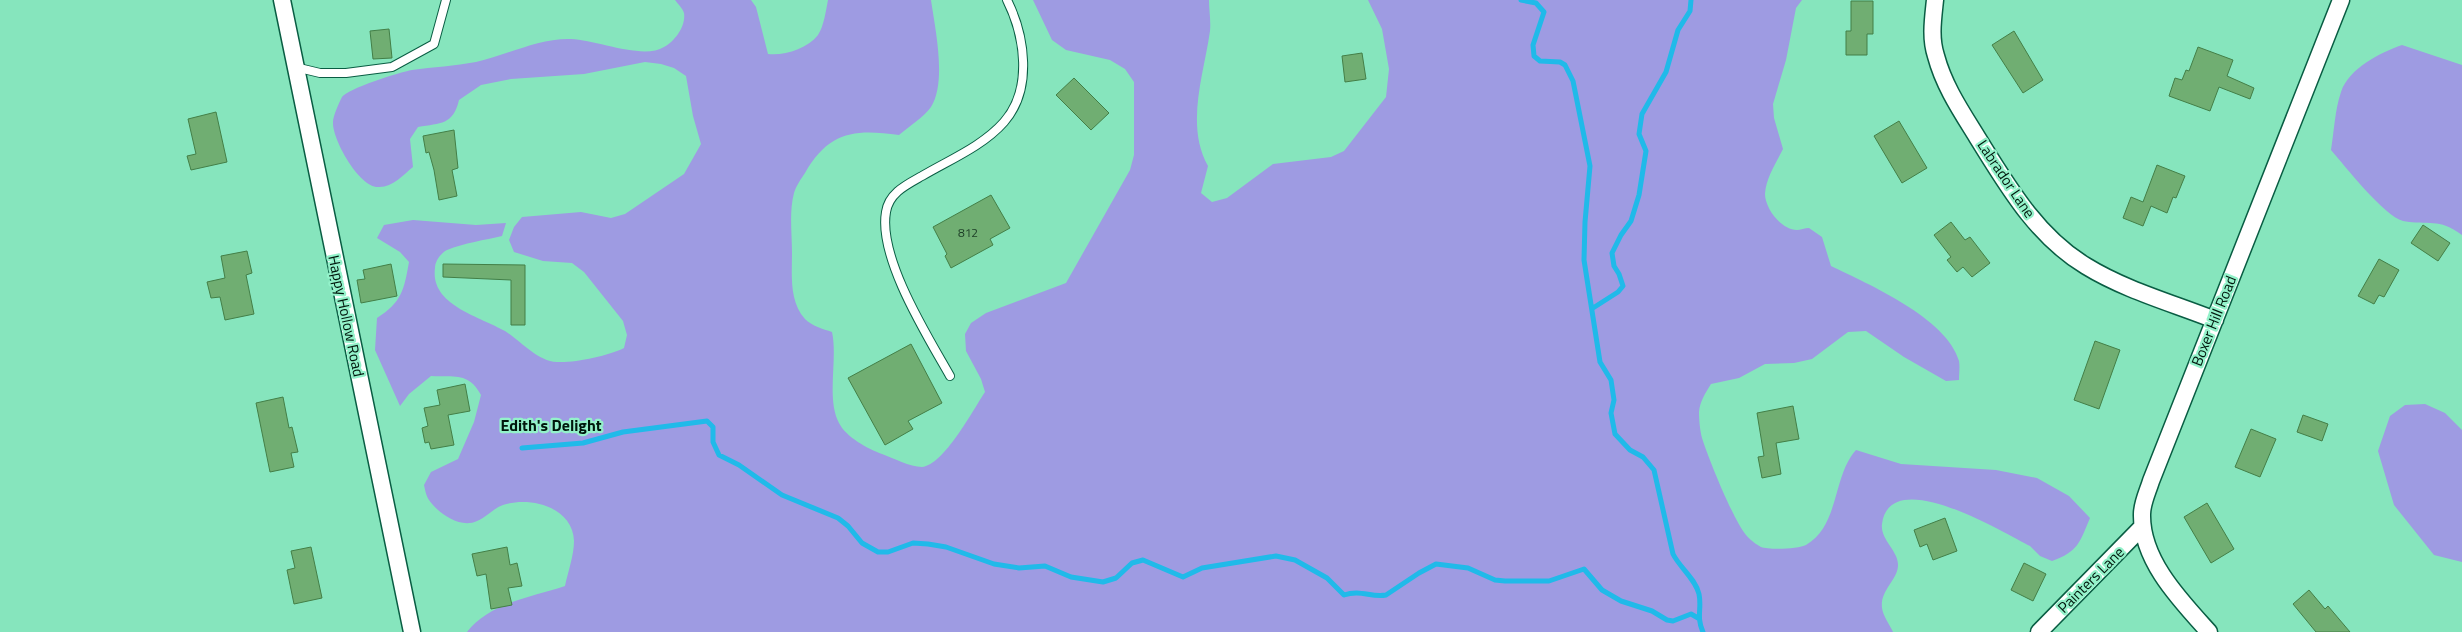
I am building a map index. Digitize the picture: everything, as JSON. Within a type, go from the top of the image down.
[{"type":"street","name":"Happy Hollow Road","points":[[282,0],[412,632]]},
{"type":"street","name":"Labrador Lane","points":[[1935,0],[1932,29],[1935,55],[1946,86],[2014,198],[2039,227],[2060,247],[2085,266],[2115,281],[2215,320]]},
{"type":"street","name":"Boxer Hill Road","points":[[2209,632],[2185,606],[2154,560],[2146,545],[2142,527],[2142,512],[2151,481],[2341,0]]},
{"type":"street","name":"Painters Lane","points":[[2039,632],[2142,527]]},
{"type":"lane","points":[[296,67],[320,73],[346,73],[392,67],[434,44],[446,0]]},
{"type":"lane","points":[[950,376],[920,323],[893,263],[885,215],[892,197],[904,187],[982,140],[1004,122],[1015,105],[1022,85],[1024,62],[1013,12],[1007,0]]},
{"type":"shaded area","points":[[675,0],[751,0],[756,7],[768,54],[781,54],[802,48],[818,35],[822,27],[828,0],[931,0],[939,55],[939,70],[936,96],[931,107],[899,135],[869,132],[856,133],[844,136],[824,148],[814,159],[796,188],[792,200],[791,215],[792,288],[796,304],[805,319],[814,325],[832,332],[834,354],[833,402],[839,423],[852,438],[870,449],[907,464],[922,467],[931,464],[948,447],[966,423],[985,392],[981,379],[966,351],[965,334],[971,323],[986,313],[1066,283],[1130,170],[1134,155],[1134,82],[1125,69],[1110,60],[1066,50],[1052,40],[1033,0],[1209,0],[1210,31],[1198,99],[1197,117],[1201,150],[1208,166],[1201,193],[1212,202],[1227,198],[1273,164],[1331,157],[1344,151],[1386,97],[1389,69],[1382,29],[1368,0],[1802,0],[1796,8],[1786,60],[1773,104],[1774,118],[1783,149],[1767,182],[1765,194],[1768,206],[1775,217],[1785,226],[1797,230],[1809,228],[1822,237],[1831,266],[1865,282],[1904,304],[1939,331],[1952,345],[1959,361],[1959,380],[1946,381],[1904,357],[1866,331],[1848,332],[1812,359],[1794,363],[1765,364],[1739,378],[1711,384],[1703,398],[1699,412],[1701,435],[1722,489],[1741,527],[1749,538],[1761,547],[1784,549],[1806,545],[1825,526],[1843,473],[1848,461],[1856,450],[1901,464],[1996,470],[2037,478],[2069,496],[2090,518],[2084,534],[2073,550],[2061,558],[2052,561],[2040,556],[2030,546],[1997,528],[1949,507],[1925,501],[1905,500],[1890,507],[1882,524],[1882,530],[1896,555],[1898,566],[1895,576],[1884,596],[1882,608],[1893,632],[467,632],[476,622],[499,608],[512,602],[565,586],[574,546],[572,529],[558,512],[537,503],[525,502],[503,505],[477,521],[464,523],[450,518],[438,510],[429,500],[424,485],[431,472],[458,459],[474,422],[481,395],[471,382],[466,379],[454,376],[431,376],[409,394],[400,406],[375,350],[377,318],[397,301],[403,288],[409,262],[400,252],[377,238],[384,225],[413,220],[476,225],[506,223],[502,236],[445,251],[439,258],[435,265],[436,281],[440,291],[448,300],[458,308],[505,331],[536,354],[550,361],[582,360],[609,354],[624,348],[627,335],[623,321],[584,272],[572,263],[543,261],[514,252],[509,240],[514,227],[522,217],[581,212],[611,218],[625,214],[684,174],[701,144],[693,116],[686,76],[674,68],[645,62],[584,74],[511,79],[481,85],[459,100],[453,114],[445,121],[418,127],[410,139],[413,167],[397,180],[383,187],[371,185],[355,171],[348,161],[334,130],[335,113],[342,97],[346,94],[363,85],[386,77],[412,70],[476,62],[547,41],[571,39],[632,50],[655,50],[664,47],[672,41],[679,33],[683,23],[684,13]]},
{"type":"shaded area","points":[[2402,45],[2462,65],[2462,235],[2454,229],[2440,224],[2403,221],[2395,217],[2365,190],[2331,150],[2337,106],[2345,83],[2366,62]]},
{"type":"shaded area","points":[[2425,404],[2445,413],[2462,430],[2462,562],[2434,555],[2394,505],[2378,451],[2390,416],[2405,405]]},
{"type":"building","points":[[1851,1],[1873,1],[1873,34],[1867,34],[1867,55],[1846,55],[1846,31],[1851,31]]},
{"type":"building","points":[[389,29],[392,58],[373,59],[370,31]]},
{"type":"building","points":[[2014,31],[2043,80],[2023,93],[1992,45]]},
{"type":"building","points":[[2198,47],[2233,60],[2227,76],[2254,88],[2250,99],[2219,87],[2210,111],[2169,96],[2175,78],[2182,80],[2186,70],[2189,71]]},
{"type":"building","points":[[1362,53],[1366,79],[1345,82],[1342,56]]},
{"type":"building","points":[[1074,78],[1109,113],[1091,130],[1056,95]]},
{"type":"building","points":[[216,112],[227,162],[191,170],[187,156],[196,154],[188,119]]},
{"type":"building","points":[[1899,121],[1927,168],[1902,183],[1874,136]]},
{"type":"building","points":[[454,130],[458,168],[452,170],[457,196],[439,200],[434,170],[429,152],[426,153],[423,136]]},
{"type":"building","points":[[2157,165],[2185,176],[2176,198],[2173,197],[2167,213],[2151,206],[2143,226],[2123,218],[2131,197],[2143,202]]},
{"type":"building","points":[[991,195],[1010,228],[990,239],[993,245],[951,268],[945,256],[947,254],[933,227]]},
{"type":"building","points":[[1951,222],[1965,240],[1970,237],[1990,263],[1972,277],[1963,267],[1957,272],[1947,260],[1951,257],[1934,235]]},
{"type":"building","points":[[2423,225],[2450,243],[2438,261],[2411,243]]},
{"type":"building","points":[[247,251],[252,273],[246,275],[254,314],[225,320],[220,297],[211,298],[207,282],[225,278],[221,256]]},
{"type":"building","points":[[2379,259],[2399,270],[2384,297],[2379,295],[2374,304],[2358,296]]},
{"type":"building","points":[[391,264],[397,296],[361,303],[357,280],[365,279],[363,270]]},
{"type":"building","points":[[443,264],[525,265],[525,325],[511,325],[511,280],[443,277]]},
{"type":"building","points":[[2095,341],[2120,350],[2099,409],[2074,400]]},
{"type":"building","points":[[911,344],[942,403],[908,421],[913,429],[885,445],[848,378]]},
{"type":"building","points":[[465,384],[470,411],[448,415],[454,445],[431,449],[429,442],[425,443],[422,428],[428,426],[424,408],[440,405],[437,390]]},
{"type":"building","points":[[283,397],[289,428],[292,427],[298,452],[291,453],[294,467],[270,472],[256,403]]},
{"type":"building","points":[[1793,406],[1799,439],[1776,443],[1781,474],[1762,478],[1758,457],[1764,456],[1757,413]]},
{"type":"building","points":[[2303,415],[2328,424],[2322,441],[2297,432]]},
{"type":"building","points":[[2251,429],[2276,439],[2260,477],[2235,467]]},
{"type":"building","points":[[2207,503],[2234,549],[2211,563],[2184,517]]},
{"type":"building","points":[[1945,518],[1957,551],[1933,560],[1927,544],[1920,547],[1914,530]]},
{"type":"building","points":[[311,547],[322,598],[294,604],[287,570],[295,568],[291,551]]},
{"type":"building","points":[[507,547],[510,565],[517,563],[522,586],[508,588],[512,605],[491,609],[486,574],[477,576],[472,554]]},
{"type":"building","points":[[2024,563],[2046,574],[2033,601],[2011,590]]},
{"type":"building","points":[[2309,590],[2325,609],[2328,606],[2350,632],[2316,632],[2293,604]]},
{"type":"waterway","points":[[1521,0],[1536,3],[1544,12],[1533,45],[1534,56],[1540,61],[1560,62],[1565,65],[1573,81],[1590,166],[1584,260],[1600,362],[1611,380],[1614,400],[1611,413],[1615,434],[1630,450],[1643,457],[1654,470],[1673,554],[1691,578],[1699,594],[1699,617],[1703,632]]},
{"type":"waterway","points":[[1593,308],[1618,292],[1623,286],[1614,266],[1612,253],[1631,221],[1639,195],[1646,151],[1639,134],[1642,114],[1666,72],[1678,30],[1690,11],[1691,0]]},
{"type":"waterway","points":[[522,448],[583,443],[623,432],[707,421],[713,427],[713,442],[719,455],[739,465],[782,495],[838,518],[848,526],[862,543],[878,552],[888,552],[913,543],[928,544],[946,547],[994,564],[1019,568],[1045,566],[1071,577],[1103,582],[1116,578],[1132,563],[1143,560],[1183,577],[1202,568],[1276,556],[1295,560],[1327,578],[1344,595],[1361,593],[1381,596],[1386,595],[1436,564],[1468,568],[1495,580],[1505,581],[1549,581],[1584,569],[1602,590],[1621,601],[1652,611],[1667,620],[1673,621],[1691,614],[1698,618]]},
{"type":"district","name":"Edith's Delight","points":[[551,425]]}]
